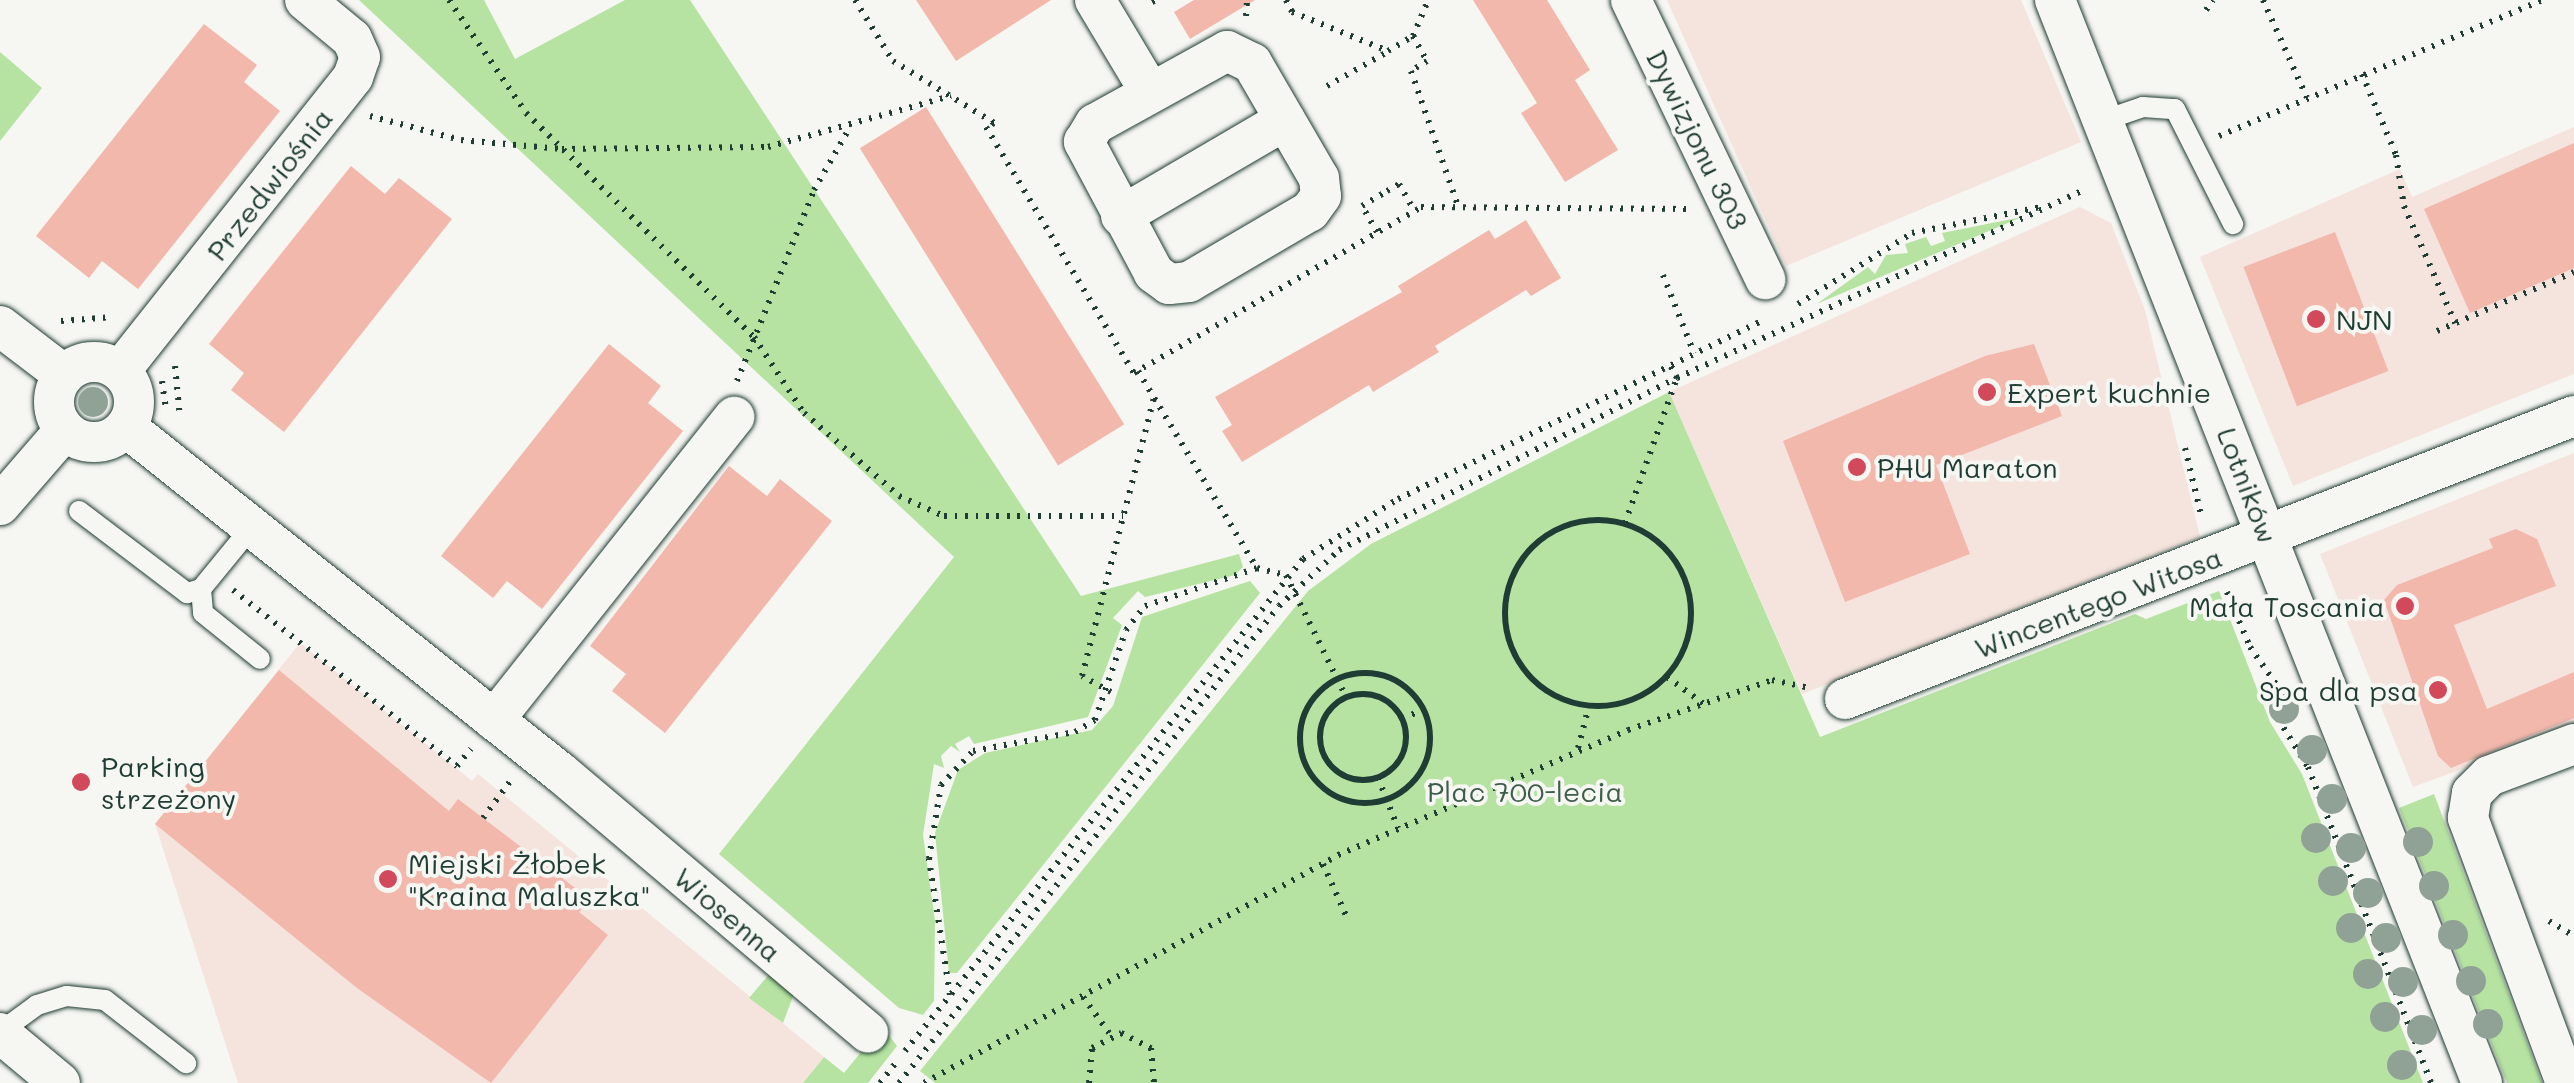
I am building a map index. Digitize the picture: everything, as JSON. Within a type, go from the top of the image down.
[{"type":"street","name":"Przedwiośnia","points":[[120,371],[358,67],[358,47],[305,0]]},
{"type":"street","points":[[1095,0],[1150,92]]},
{"type":"street","name":"Dywizjonu 303","points":[[1631,0],[1765,279]]},
{"type":"street","name":"Lotników","points":[[2055,0],[2127,173],[2482,1083]]},
{"type":"street","points":[[1236,51],[1286,120],[1319,178],[1316,204],[1206,272],[1179,285],[1160,280],[1121,216],[1084,142],[1095,124],[1217,53],[1236,51]]},
{"type":"street","points":[[1121,216],[1286,120]]},
{"type":"street","points":[[0,326],[64,375]]},
{"type":"street","points":[[85,362],[120,371],[133,392],[126,427],[103,441],[65,430],[54,408],[64,375],[85,362]]},
{"type":"street","name":"Wincentego Witosa","points":[[1845,700],[2574,416]]},
{"type":"street","points":[[490,738],[734,417]]},
{"type":"street","name":"Wiosenna","points":[[126,427],[251,528],[490,738],[868,1032]]},
{"type":"street","points":[[0,506],[65,430]]},
{"type":"street","points":[[2566,1083],[2468,818],[2472,793],[2489,776],[2574,744]]},
{"type":"street","points":[[0,1032],[60,1083]]},
{"type":"lane","points":[[2105,120],[2169,105],[2198,144],[2233,224]]},
{"type":"lane","points":[[79,511],[178,590],[201,590]]},
{"type":"lane","points":[[251,528],[201,590],[203,613],[260,659]]},
{"type":"lane","points":[[0,1032],[36,1005],[67,996],[105,1000],[186,1063]]},
{"type":"path","points":[[449,0],[526,113],[751,334],[804,413],[920,509],[1124,516]]},
{"type":"path","points":[[856,0],[893,62],[994,123],[986,127],[1257,568]]},
{"type":"path","points":[[1286,0],[1292,12],[1388,51]]},
{"type":"path","points":[[1326,86],[1413,36],[1428,0]]},
{"type":"path","points":[[2206,10],[2213,0]]},
{"type":"path","points":[[2263,0],[2306,98]]},
{"type":"path","points":[[2198,144],[2543,0]]},
{"type":"path","points":[[1413,36],[1427,62],[1412,71],[1459,209]]},
{"type":"path","points":[[2362,74],[2396,155],[2404,206],[2456,324]]},
{"type":"path","points":[[335,100],[386,124],[462,140],[562,148],[768,146],[850,128],[952,96]]},
{"type":"path","points":[[734,417],[751,334],[850,128]]},
{"type":"path","points":[[912,1042],[1286,574],[1363,517],[1817,294],[1912,233],[2023,208],[2044,207],[2127,173]]},
{"type":"path","points":[[1377,232],[1362,206],[1387,191],[1399,184],[1414,210]]},
{"type":"path","points":[[1138,371],[1414,210],[1675,214],[1727,199]]},
{"type":"path","points":[[888,1072],[900,1082],[1294,589],[1379,525],[1677,378],[2029,222],[2044,207]]},
{"type":"path","points":[[2023,208],[2029,222]]},
{"type":"path","points":[[2437,331],[2574,272]]},
{"type":"path","points":[[1662,276],[1695,353]]},
{"type":"path","points":[[1625,523],[1677,378],[1670,365]]},
{"type":"path","points":[[1111,692],[1082,676],[1154,398]]},
{"type":"path","points":[[1625,523],[1670,552],[1688,588],[1691,628],[1667,676],[1622,704],[1590,706],[1533,680],[1514,655],[1506,593],[1539,540],[1567,524],[1625,523]]},
{"type":"path","points":[[225,561],[230,588],[458,766],[474,746],[490,738]]},
{"type":"path","points":[[950,994],[930,860],[941,785],[973,751],[1088,726],[1111,692],[1126,630],[1145,606],[1257,568],[1286,574]]},
{"type":"path","points":[[1286,574],[1346,697]]},
{"type":"path","points":[[1373,672],[1394,679],[1424,710],[1429,752],[1414,780],[1387,800],[1345,800],[1307,764],[1304,714],[1338,679],[1373,672]]},
{"type":"path","points":[[1667,676],[1704,704]]},
{"type":"path","points":[[924,1083],[1323,864],[1577,750],[1772,680],[1845,700]]},
{"type":"path","points":[[1372,695],[1402,718],[1406,747],[1378,778],[1341,775],[1324,757],[1325,716],[1346,697],[1372,695]]},
{"type":"path","points":[[1577,750],[1590,706]]},
{"type":"path","points":[[1402,718],[1424,710]]},
{"type":"path","points":[[1307,764],[1324,757]]},
{"type":"path","points":[[483,818],[513,778],[500,767]]},
{"type":"path","points":[[1378,778],[1398,828]]},
{"type":"path","points":[[1323,864],[1348,920]]},
{"type":"path","points":[[1083,997],[1110,1034]]},
{"type":"path","points":[[1089,1083],[1087,1059],[1110,1034],[1132,1034],[1151,1048],[1154,1083]]},
{"type":"shaded area","points":[[1667,0],[2021,0],[2081,142],[1786,266]]},
{"type":"shaded area","points":[[2574,127],[2574,374],[2293,486],[2200,257],[2400,169],[2412,197]]},
{"type":"shaded area","points":[[2080,207],[2111,223],[2145,310],[2200,537],[1802,694],[1669,392]]},
{"type":"shaded area","points":[[2574,453],[2574,728],[2413,787],[2320,554]]},
{"type":"shaded area","name":"Miejski Żłobek \"Kraina Maluszka\"","points":[[300,643],[472,781],[478,774],[824,1057],[803,1083],[238,1083],[155,824]]},
{"type":"green space","points":[[359,0],[484,0],[515,59],[625,0],[690,0],[1081,596],[1239,554],[1243,567],[1235,575],[1145,597],[1138,591],[1113,618],[1122,625],[1088,717],[974,744],[969,736],[955,744],[960,752],[951,746],[941,756],[944,768],[934,764],[923,835],[935,921],[934,1001],[923,1015],[899,1008],[719,854],[954,557]]},
{"type":"green space","points":[[0,52],[42,88],[0,141]]},
{"type":"green space","points":[[2022,217],[1818,303],[1868,267],[1875,274],[1886,255],[1908,253],[1905,244],[1926,237],[1931,246],[1945,241],[1942,233]]},
{"type":"green space","name":"Plac 700-lecia","points":[[1669,392],[1820,737],[2135,614],[2146,619],[2219,591],[2270,722],[2302,774],[2423,1083],[935,1083],[920,1071],[1308,591],[1371,544]]},
{"type":"green space","points":[[1250,581],[1260,593],[957,973],[949,973],[935,833],[958,770],[985,753],[1092,730],[1113,706],[1142,617]]},
{"type":"green space","points":[[2434,794],[2542,1083],[2507,1083],[2399,808]]},
{"type":"green space","points":[[771,972],[795,991],[783,1023],[749,998]]},
{"type":"green space","points":[[882,1026],[897,1046],[868,1083],[803,1083],[824,1057],[844,1073]]},
{"type":"building","points":[[916,0],[1051,0],[956,61]]},
{"type":"building","points":[[1194,0],[1255,0],[1190,39],[1174,12]]},
{"type":"building","points":[[1473,0],[1547,0],[1590,70],[1575,80],[1618,150],[1565,182],[1521,113],[1537,103]]},
{"type":"building","points":[[204,24],[257,65],[244,82],[280,111],[138,289],[102,261],[89,278],[36,236]]},
{"type":"building","points":[[926,107],[1124,424],[1058,466],[860,148]]},
{"type":"building","points":[[2574,143],[2574,268],[2470,313],[2424,209]]},
{"type":"building","points":[[351,166],[385,194],[399,178],[452,219],[284,432],[231,390],[244,373],[209,344]]},
{"type":"building","points":[[1526,220],[1561,278],[1531,296],[1526,290],[1435,346],[1439,352],[1373,392],[1369,385],[1242,462],[1222,431],[1232,425],[1215,397],[1402,292],[1398,286],[1489,230],[1495,239]]},
{"type":"building","name":"NJN","points":[[2335,232],[2388,371],[2297,406],[2244,267]]},
{"type":"building","points":[[609,344],[661,386],[648,403],[683,431],[542,609],[507,581],[493,598],[441,556]]},
{"type":"building","points":[[2034,344],[2062,416],[1936,465],[1970,554],[1845,602],[1783,441],[1985,356]]},
{"type":"building","points":[[729,466],[767,496],[780,479],[832,521],[665,733],[612,691],[626,674],[590,646]]},
{"type":"building","points":[[2516,529],[2537,539],[2556,586],[2454,625],[2487,709],[2574,672],[2574,718],[2451,768],[2438,756],[2384,600],[2397,585],[2493,548],[2489,539]]},
{"type":"building","points":[[279,670],[449,811],[458,799],[591,900],[579,912],[608,935],[491,1083],[357,988],[155,824]]},
{"type":"place","name":"NJN","points":[[2316,319]]},
{"type":"place","name":"Expert kuchnie","points":[[1987,392]]},
{"type":"place","name":"PHU Maraton","points":[[1857,467]]},
{"type":"place","name":"Mała Toscania","points":[[2405,606]]},
{"type":"place","name":"Spa dla psa","points":[[2438,690]]},
{"type":"place","name":"Parking strzeżony","points":[[81,782]]},
{"type":"place","name":"Miejski Żłobek \"Kraina Maluszka\"","points":[[388,879]]}]
